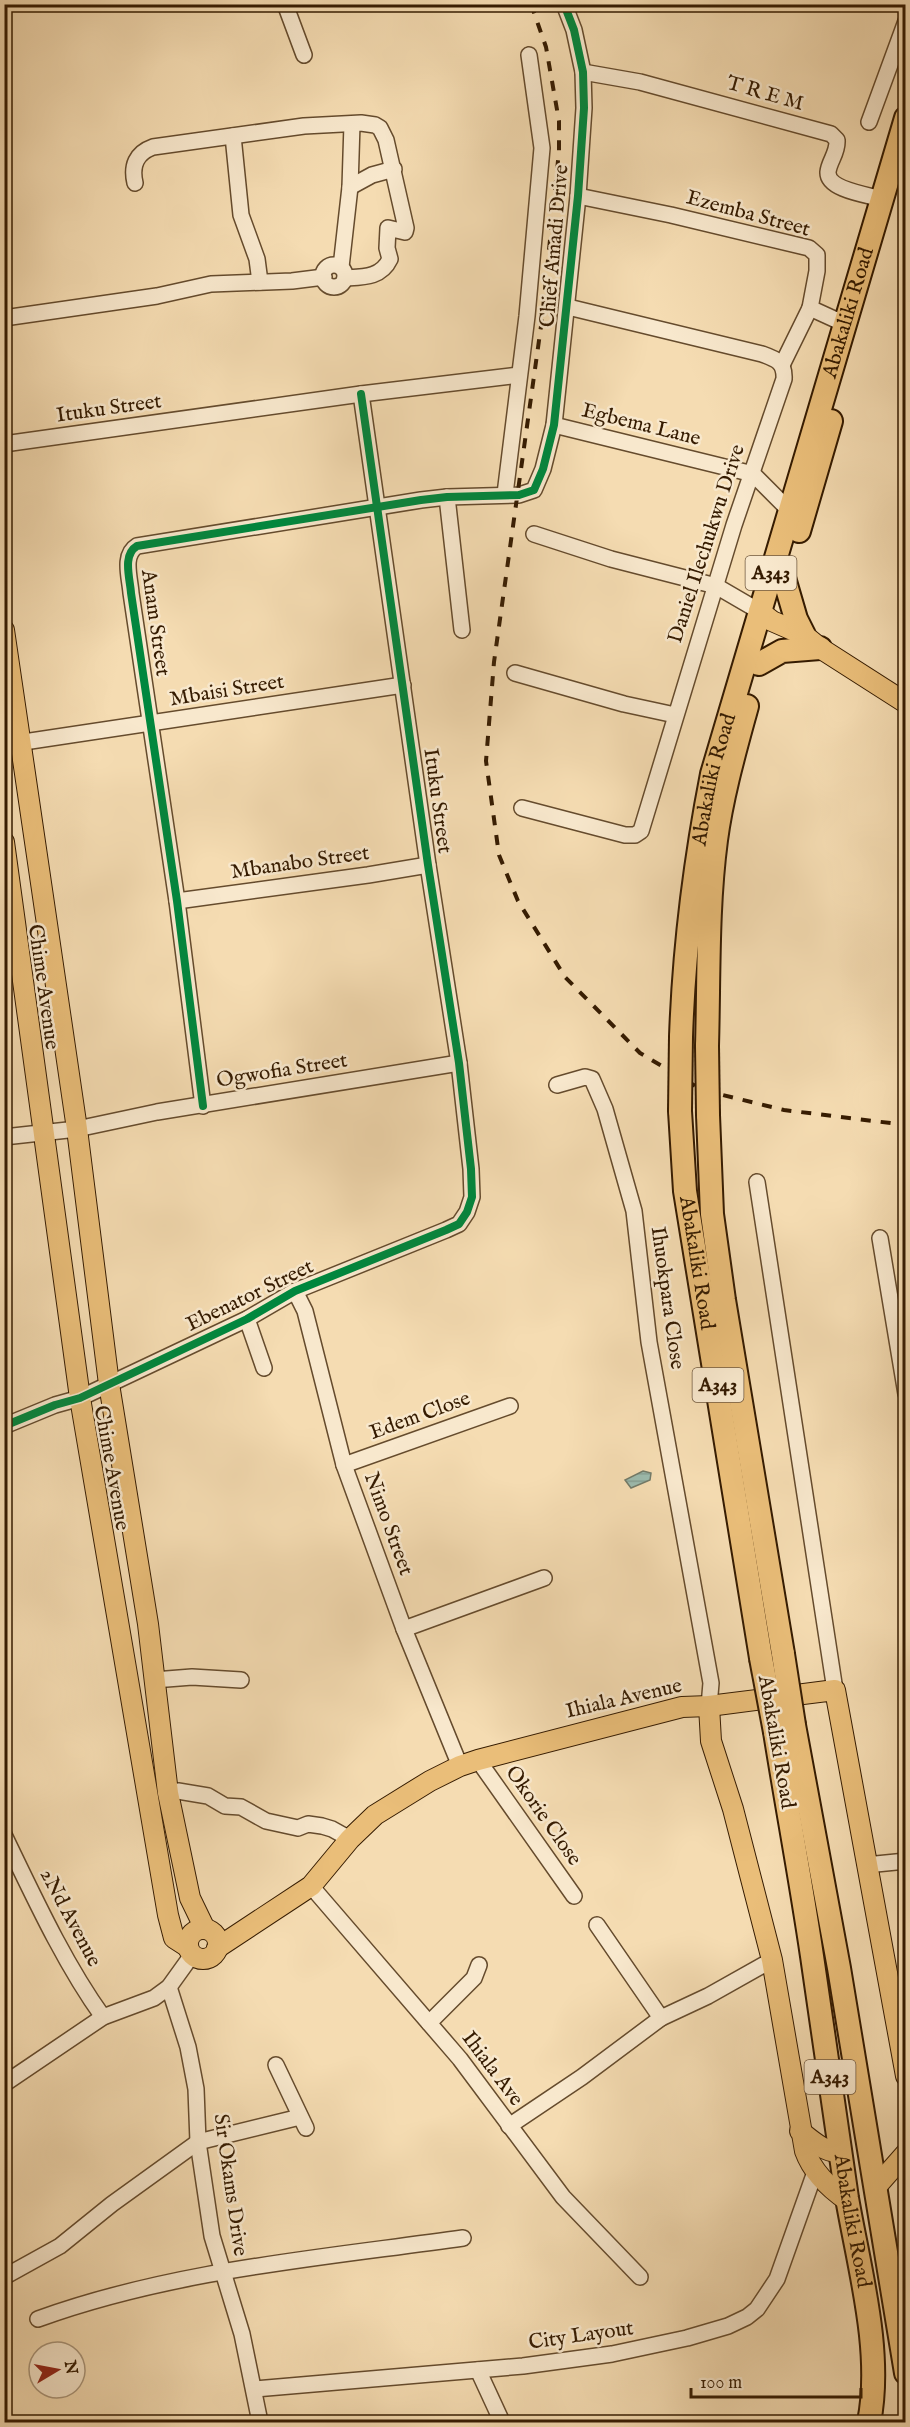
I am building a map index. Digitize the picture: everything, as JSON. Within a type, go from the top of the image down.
[{"type":"highway","name":"Abakaliki Road","points":[[772,1656],[712,1214],[707,1046],[711,890],[716,839],[733,761],[759,664],[765,616],[789,510],[906,118]]},
{"type":"highway","name":"Abakaliki Road","points":[[868,2422],[873,2401],[869,2329],[858,2245],[840,2151],[784,1729],[686,1191],[680,1111],[681,1037],[694,876],[706,803],[719,748],[765,616],[784,578],[906,165]]},
{"type":"highway","points":[[759,664],[782,651],[812,642],[796,619],[784,578]]},
{"type":"highway","name":"Abakaliki Road","points":[[784,1729],[839,1968],[881,2167],[876,2187],[906,2373]]},
{"type":"main road","points":[[765,616],[812,642],[906,704]]},
{"type":"main road","name":"Chime Avenue","points":[[4,630],[13,744],[77,1129],[109,1384],[148,1624],[168,1793],[190,1898],[211,1936]]},
{"type":"main road","name":"Chime Avenue","points":[[4,842],[46,1133],[80,1398],[168,1915],[174,1938],[190,1951]]},
{"type":"main road","points":[[709,1706],[835,1690],[906,2076]]},
{"type":"main road","name":"Ihiala Avenue","points":[[190,1951],[191,1935],[196,1931],[211,1936],[258,1923],[311,1886],[350,1839],[375,1815],[405,1795],[469,1763],[682,1707],[709,1706],[711,1741],[733,1809],[772,1960],[805,2151],[815,2172],[836,2193],[848,2201]]},
{"type":"main road","points":[[800,2131],[828,2150],[840,2151]]},
{"type":"main road","points":[[881,2167],[906,2153]]},
{"type":"street","points":[[285,4],[304,55]]},
{"type":"street","name":"Chief Amadi Drive","points":[[534,490],[543,469],[554,425],[568,306],[584,108],[583,72],[574,30],[564,4]]},
{"type":"street","points":[[869,122],[906,21]]},
{"type":"street","points":[[505,494],[542,148],[530,55]]},
{"type":"street","name":"T R E M","points":[[583,72],[639,82],[831,134],[837,140],[838,148],[828,172],[830,180],[840,188],[882,199]]},
{"type":"street","points":[[4,318],[157,296],[231,282],[324,277],[328,284],[336,286],[343,272],[350,187],[352,124]]},
{"type":"street","points":[[135,183],[132,170],[134,162],[144,150],[153,147],[304,126],[375,125],[380,128],[394,169],[406,228],[405,232],[388,228],[387,248],[390,260],[380,271],[371,276],[343,272]]},
{"type":"street","points":[[234,136],[241,215],[257,259],[260,282]]},
{"type":"street","points":[[350,187],[372,175],[394,169]]},
{"type":"street","name":"Ezemba Street","points":[[578,196],[671,215],[809,248],[817,255],[817,271],[810,308]]},
{"type":"street","points":[[568,306],[762,354],[778,360],[782,365]]},
{"type":"street","points":[[810,308],[845,324]]},
{"type":"street","name":"Daniel Ilechukwu Drive","points":[[522,807],[625,835],[639,833],[734,525],[784,379],[782,365],[810,308]]},
{"type":"street","name":"Ituku Street","points":[[4,444],[361,394],[519,375]]},
{"type":"street","name":"Ituku Street","points":[[361,394],[428,865],[459,1063],[471,1169],[472,1197],[467,1212]]},
{"type":"street","name":"Egbema Lane","points":[[554,425],[753,474]]},
{"type":"street","points":[[753,474],[789,510]]},
{"type":"street","name":"Anam Street","points":[[203,1106],[177,901],[131,593],[128,559],[131,550],[137,546],[447,497],[519,495],[534,490]]},
{"type":"street","points":[[447,497],[462,630]]},
{"type":"street","points":[[534,534],[611,559],[716,586],[765,616]]},
{"type":"street","points":[[515,673],[624,704],[675,715]]},
{"type":"street","name":"Mbaisi Street","points":[[13,744],[403,685]]},
{"type":"street","name":"Mbanabo Street","points":[[177,901],[428,865]]},
{"type":"street","name":"Ogwofia Street","points":[[4,1137],[77,1129],[158,1112],[459,1063]]},
{"type":"street","name":"Ihuokpara Close","points":[[557,1085],[585,1077],[592,1079],[605,1109],[634,1211],[650,1342],[711,1683],[709,1706]]},
{"type":"street","points":[[757,1182],[835,1690]]},
{"type":"street","name":"Ebenator Street","points":[[4,1426],[55,1405],[80,1398],[247,1319],[295,1291],[459,1224],[467,1212]]},
{"type":"street","points":[[880,1238],[906,1395]]},
{"type":"street","name":"Nimo Street","points":[[295,1291],[305,1311],[344,1465],[404,1629],[469,1763]]},
{"type":"street","points":[[247,1319],[264,1368]]},
{"type":"street","name":"Edem Close","points":[[344,1465],[510,1406]]},
{"type":"street","points":[[404,1629],[544,1578]]},
{"type":"street","points":[[154,1680],[192,1677],[241,1680]]},
{"type":"street","name":"Okorie Close","points":[[469,1763],[574,1896]]},
{"type":"street","points":[[168,1793],[178,1791],[208,1796],[225,1806],[241,1807],[266,1821],[298,1828],[308,1824],[322,1826],[350,1839]]},
{"type":"street","name":"2Nd Avenue","points":[[4,1835],[9,1856],[89,1999],[102,2017]]},
{"type":"street","points":[[866,1865],[906,1861]]},
{"type":"street","name":"Ihiala Ave","points":[[311,1886],[460,2059],[563,2197],[640,2277]]},
{"type":"street","points":[[597,1925],[661,2018]]},
{"type":"street","points":[[4,2084],[102,2017],[154,1998],[169,1987],[190,1951]]},
{"type":"street","points":[[509,2126],[582,2077],[661,2018],[708,1996],[772,1960]]},
{"type":"street","points":[[429,2023],[474,1978],[479,1965]]},
{"type":"street","name":"Sir Okams Drive","points":[[169,1987],[188,2046],[196,2089],[198,2142],[212,2236],[243,2334],[260,2422]]},
{"type":"street","points":[[893,2011],[906,1988]]},
{"type":"street","points":[[4,2277],[60,2246],[112,2204],[198,2142],[303,2123],[276,2065]]},
{"type":"street","name":"City Layout","points":[[255,2389],[534,2365],[642,2349],[706,2333],[747,2317],[762,2304],[777,2279],[815,2172]]},
{"type":"street","points":[[38,2319],[90,2301],[222,2272],[463,2238]]},
{"type":"street","points":[[478,2370],[502,2422]]},
{"type":"shaded area","points":[[643,1471],[651,1473],[650,1480],[631,1488],[625,1480]]},
{"type":"railway","points":[[531,4],[546,47],[559,121],[559,151],[542,319],[494,662],[486,761],[499,855],[518,901],[565,977],[640,1053],[702,1090],[784,1110],[906,1125]]},
{"type":"cycle path","points":[[203,1106],[177,901],[128,561],[132,550],[137,546],[421,500],[519,495],[534,490],[543,469],[554,425],[578,196],[584,108],[583,72],[574,30],[564,4]]},
{"type":"cycle path","points":[[4,1426],[55,1405],[80,1398],[247,1319],[295,1291],[459,1224],[467,1212],[472,1197],[471,1169],[459,1063],[428,865],[361,394]]}]
